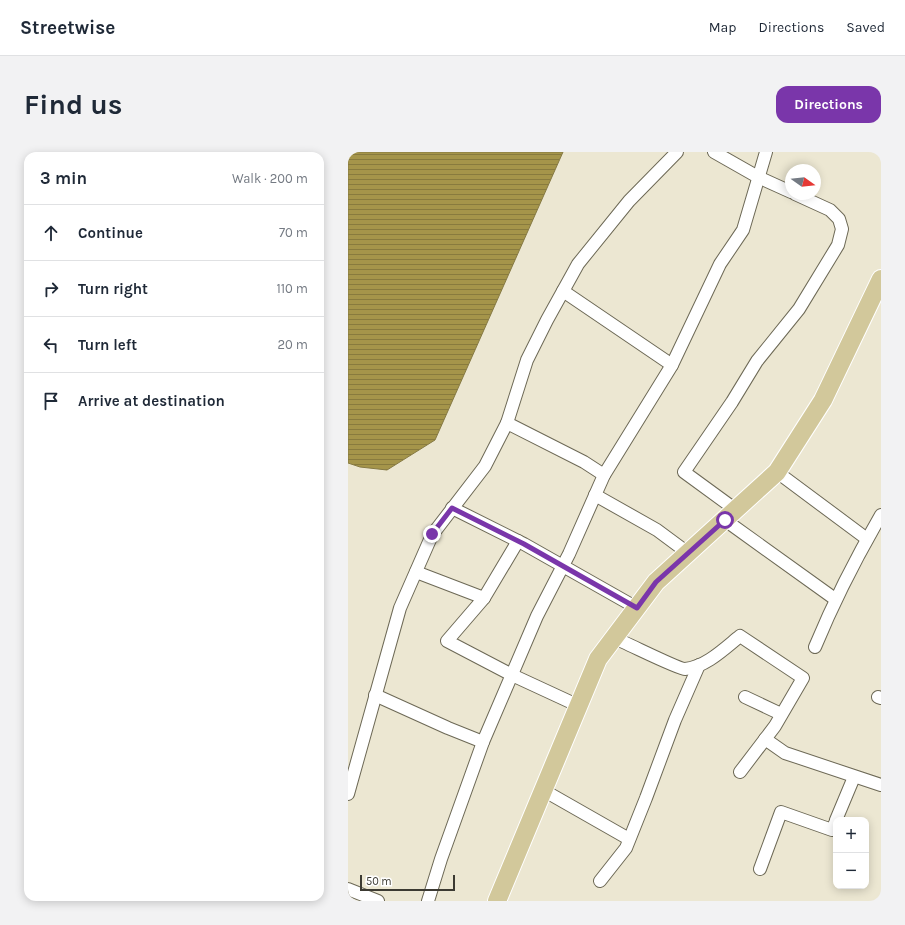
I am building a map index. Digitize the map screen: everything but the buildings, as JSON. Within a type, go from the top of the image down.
[{"type":"main road","points":[[497,901],[598,659],[656,582],[777,472],[823,400],[881,279]]},
{"type":"street","points":[[348,794],[400,608],[432,534],[485,466],[507,423],[527,360],[578,264],[629,201],[677,152]]},
{"type":"street","points":[[714,152],[758,177],[785,189]]},
{"type":"street","points":[[428,901],[441,859],[483,742],[537,616],[563,567],[604,475],[672,365],[720,264],[743,230],[766,152]]},
{"type":"street","points":[[808,200],[830,210],[839,219],[842,229],[838,244],[799,309],[757,361],[732,402],[684,472],[730,515],[835,599]]},
{"type":"street","points":[[563,291],[672,365]]},
{"type":"street","points":[[507,423],[584,462],[604,475]]},
{"type":"street","points":[[777,472],[867,538]]},
{"type":"street","points":[[595,495],[657,530],[688,553]]},
{"type":"street","points":[[452,508],[518,542],[637,608]]},
{"type":"street","points":[[815,646],[835,599],[867,538],[881,515]]},
{"type":"street","points":[[518,542],[484,598],[447,641],[512,675],[579,706]]},
{"type":"street","points":[[416,572],[484,598]]},
{"type":"street","points":[[614,638],[684,669],[699,666],[740,636],[803,678],[782,714],[740,772]]},
{"type":"street","points":[[600,881],[626,848],[676,720],[699,666]]},
{"type":"street","points":[[375,695],[483,742]]},
{"type":"street","points":[[745,697],[782,714]]},
{"type":"street","points":[[765,739],[784,753],[881,785]]},
{"type":"street","points":[[838,817],[854,777]]},
{"type":"street","points":[[543,790],[629,839]]},
{"type":"street","points":[[760,869],[781,812],[832,830],[833,828]]},
{"type":"street","points":[[348,889],[378,901]]},
{"type":"shaded area","points":[[348,152],[563,152],[435,440],[387,470],[360,467],[348,463]]},
{"type":"route","points":[[432,534],[452,508],[524,544],[637,608],[656,582],[725,520]]}]
